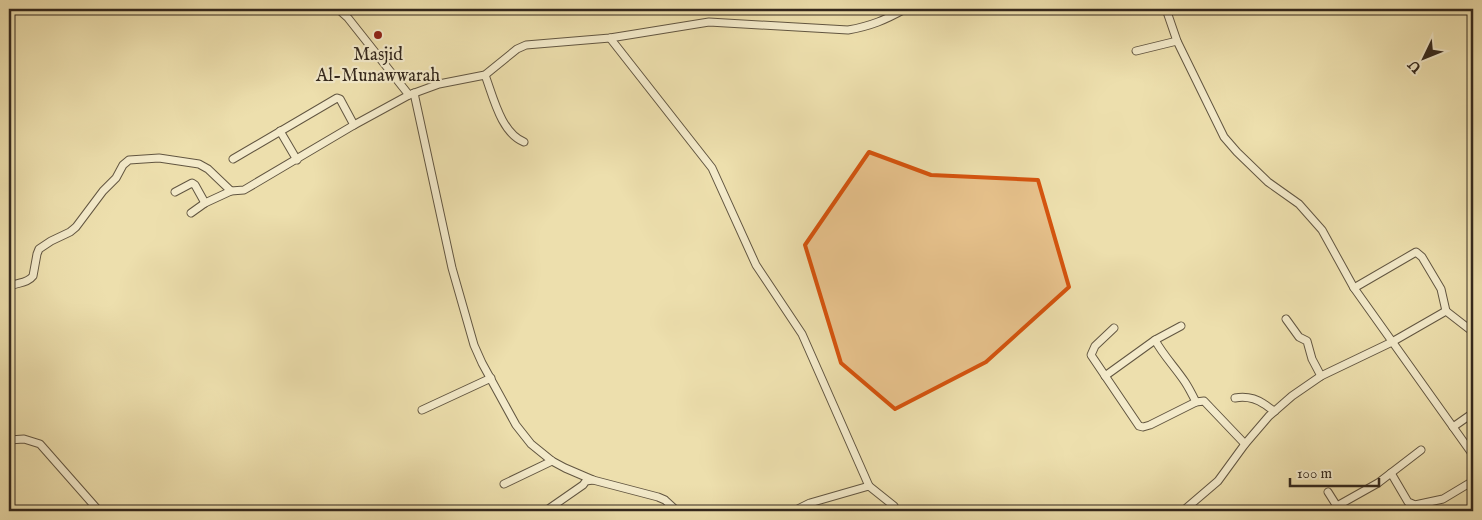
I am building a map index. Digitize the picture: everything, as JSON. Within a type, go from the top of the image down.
[{"type":"street","points":[[338,9],[348,18],[412,94],[456,287],[474,344],[516,425],[531,444],[552,461],[592,480],[658,497],[665,500],[677,511]]},
{"type":"street","points":[[191,213],[205,203],[230,191],[248,189],[354,125],[412,94],[439,84],[485,75],[522,46],[610,38],[715,22],[848,30],[881,22],[905,9]]},
{"type":"street","points":[[1166,9],[1177,41],[1218,128],[1230,145],[1268,182],[1299,204],[1319,226],[1326,235],[1354,288],[1473,455]]},
{"type":"street","points":[[610,38],[712,168],[756,265],[802,334],[869,486],[897,511]]},
{"type":"street","points":[[1136,51],[1177,41]]},
{"type":"street","points":[[485,75],[505,126],[514,136],[524,142]]},
{"type":"street","points":[[233,159],[338,98],[354,125]]},
{"type":"street","points":[[280,131],[297,160]]},
{"type":"street","points":[[9,287],[28,281],[34,276],[38,251],[53,240],[70,232],[76,226],[103,191],[116,178],[123,165],[129,160],[160,158],[199,164],[208,169],[230,191]]},
{"type":"street","points":[[175,192],[192,183],[205,203]]},
{"type":"street","points":[[1354,288],[1416,252],[1422,257],[1441,289],[1446,311],[1473,332]]},
{"type":"street","points":[[1182,511],[1218,482],[1245,444],[1269,416],[1298,392],[1321,376],[1392,342],[1446,311]]},
{"type":"street","points":[[1286,319],[1299,337],[1307,341],[1312,359],[1321,376]]},
{"type":"street","points":[[1105,376],[1155,340],[1181,326]]},
{"type":"street","points":[[1114,328],[1094,346],[1091,355],[1139,426],[1150,426],[1196,402],[1204,401],[1208,403],[1212,410],[1245,444]]},
{"type":"street","points":[[1155,340],[1161,352],[1168,358],[1185,382],[1196,402]]},
{"type":"street","points":[[422,410],[490,378]]},
{"type":"street","points":[[1235,398],[1250,397],[1275,411]]},
{"type":"street","points":[[1453,427],[1473,413]]},
{"type":"street","points":[[9,440],[24,439],[40,444],[99,511]]},
{"type":"street","points":[[1328,492],[1339,509],[1378,483],[1420,450]]},
{"type":"street","points":[[504,484],[552,461]]},
{"type":"street","points":[[1391,473],[1408,502],[1415,505],[1443,498],[1473,481]]},
{"type":"street","points":[[546,510],[586,481],[592,480]]},
{"type":"street","points":[[794,511],[810,503],[869,486]]},
{"type":"highlighted area","points":[[869,152],[931,175],[1038,180],[1069,287],[986,362],[895,409],[841,363],[805,245]]},
{"type":"place","name":"Masjid Al-Munawwarah","points":[[378,35]]}]
